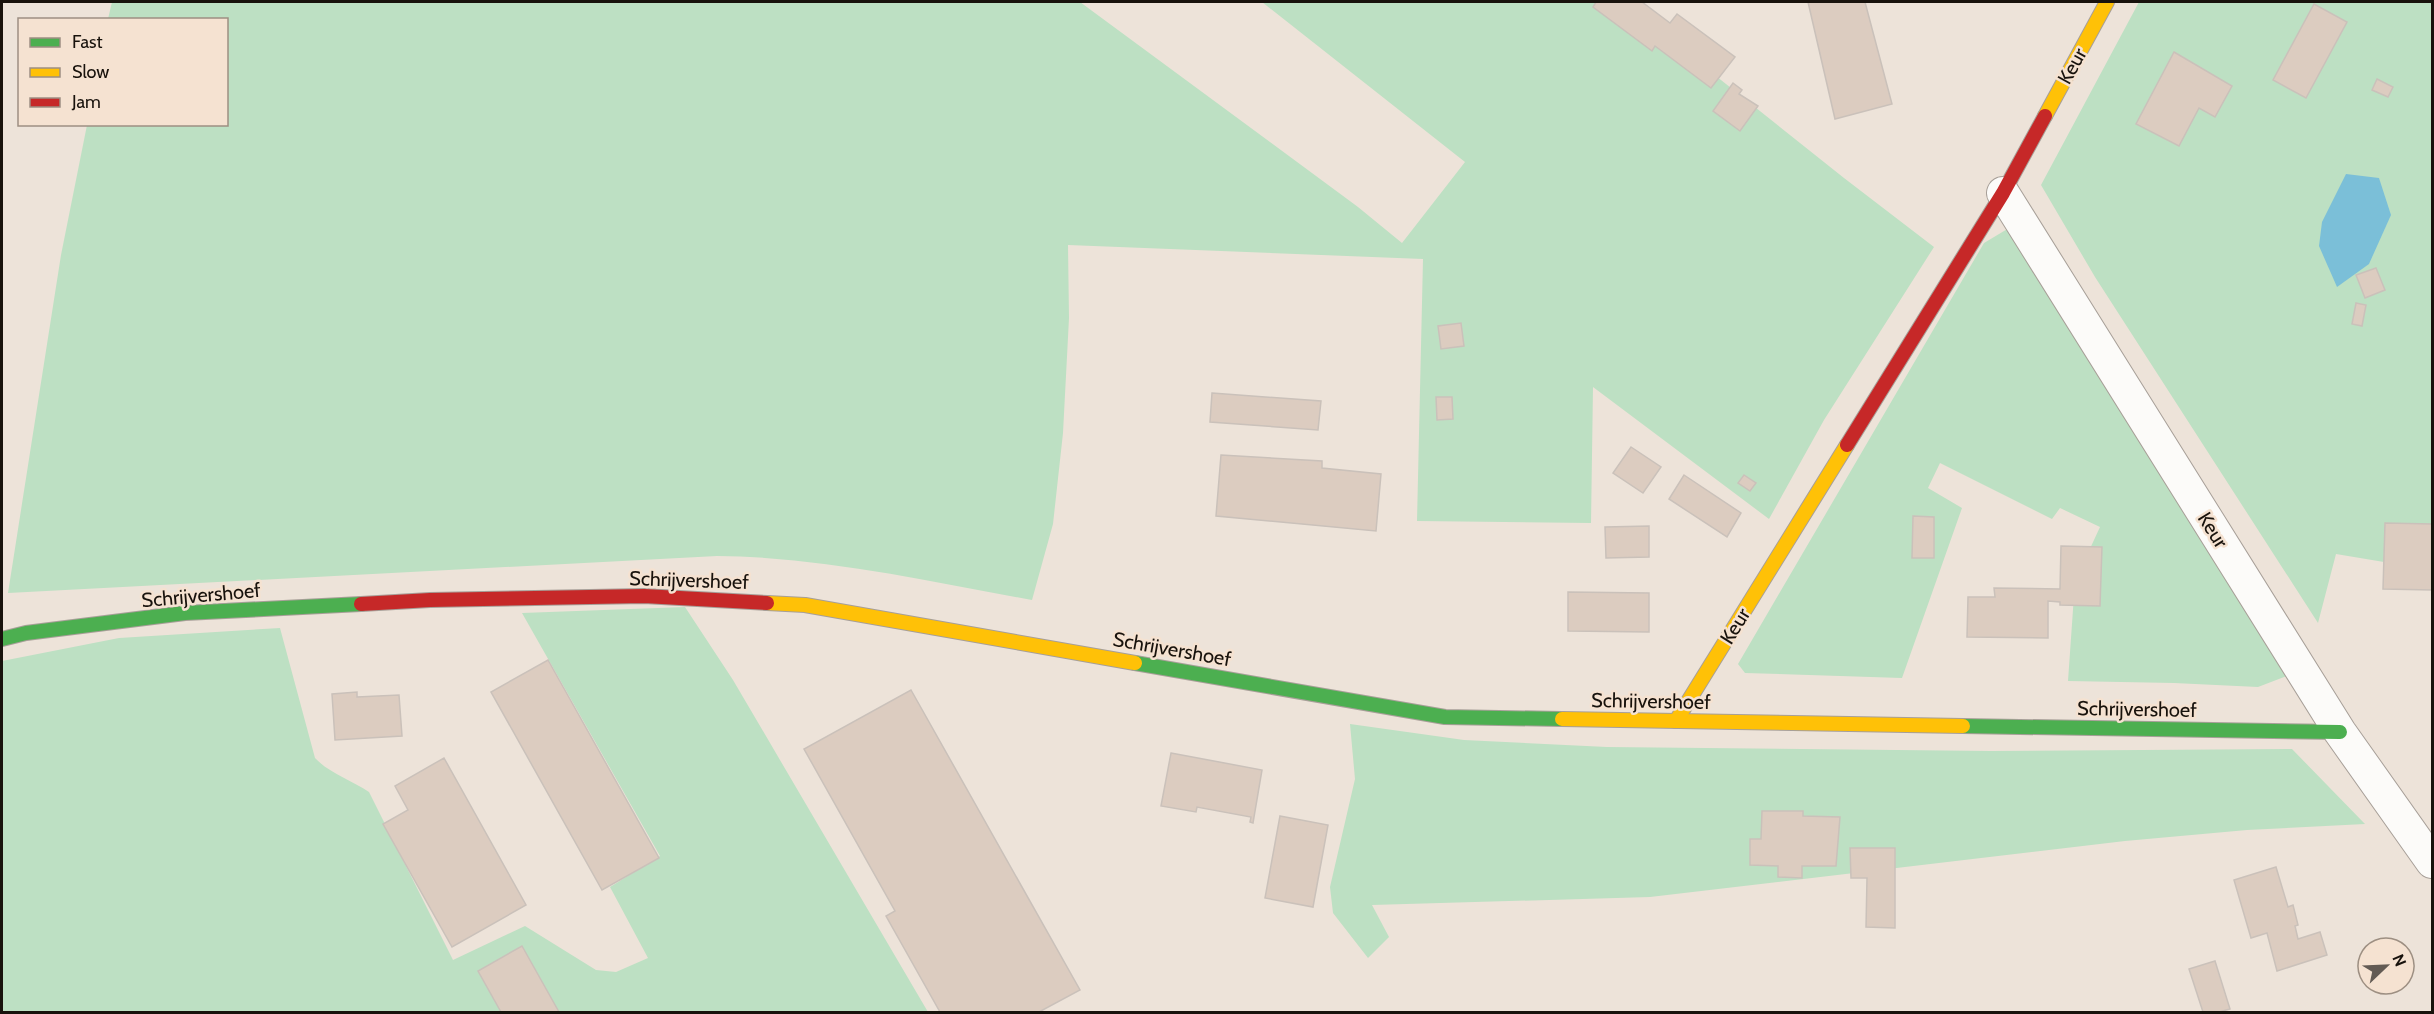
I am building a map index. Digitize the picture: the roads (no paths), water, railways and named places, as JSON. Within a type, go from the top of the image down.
[{"type":"street","name":"Keur","points":[[1676,721],[2002,193],[2107,2]]},
{"type":"street","name":"Keur","points":[[2002,193],[2340,732],[2433,862]]},
{"type":"street","name":"Schrijvershoef","points":[[2,639],[26,633],[186,613],[430,600],[644,596],[805,605],[1445,717],[2340,732]]},
{"type":"water","points":[[2346,174],[2379,178],[2391,215],[2369,264],[2337,287],[2319,246],[2322,222]]}]
